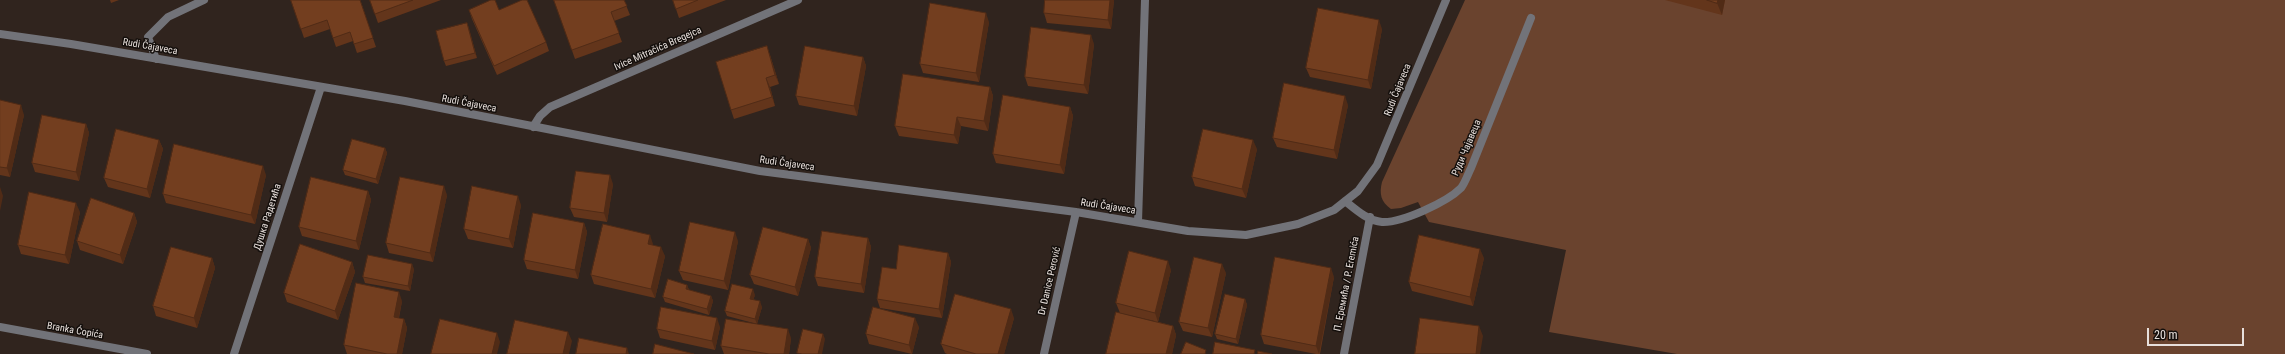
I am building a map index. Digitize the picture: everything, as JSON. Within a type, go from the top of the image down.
[{"type":"street","points":[[156,59],[148,37],[168,17],[204,0]]},
{"type":"street","name":"Ivice Mitračića Bregejca","points":[[533,127],[540,116],[550,107],[798,0]]},
{"type":"street","points":[[1138,222],[1145,0]]},
{"type":"street","name":"Rudi Čajaveca","points":[[0,34],[321,87],[760,171],[1076,212],[1188,231],[1246,235],[1298,224],[1334,210],[1358,191],[1377,165],[1446,0]]},
{"type":"street","name":"Руди Чајавеца","points":[[1345,201],[1362,215],[1382,222],[1405,219],[1438,204],[1461,187],[1471,168],[1531,18]]},
{"type":"street","name":"Душка Радетића","points":[[234,354],[321,87]]},
{"type":"street","name":"Dr Danice Perović","points":[[1044,354],[1076,212]]},
{"type":"street","name":"П. Еремића / P. Eremića","points":[[1344,354],[1370,217]]},
{"type":"street","name":"Branka Ćopića","points":[[0,327],[147,354]]},
{"type":"shaded area","points":[[1465,0],[2285,0],[2285,354],[1677,354],[1549,332],[1566,250],[1429,222],[1418,202],[1401,208],[1391,209],[1383,201],[1381,194],[1382,182]]},
{"type":"building","points":[[291,0],[360,0],[373,38],[354,44],[350,32],[333,38],[327,20],[301,29]]},
{"type":"building","points":[[370,0],[413,0],[375,14]]},
{"type":"building","points":[[491,0],[495,0],[499,10],[522,0],[527,0],[546,42],[494,66],[469,10]]},
{"type":"building","points":[[554,0],[624,0],[627,6],[611,12],[619,33],[572,50]]},
{"type":"building","points":[[673,0],[698,0],[676,9]]},
{"type":"building","points":[[1045,0],[1110,0],[1108,20],[1044,13]]},
{"type":"building","points":[[1707,0],[1718,0],[1717,3]]},
{"type":"building","points":[[930,3],[986,13],[976,73],[920,64]]},
{"type":"building","points":[[1318,8],[1379,20],[1368,80],[1306,68]]},
{"type":"building","points":[[467,23],[475,53],[444,61],[436,31]]},
{"type":"building","points":[[1031,27],[1091,35],[1084,85],[1025,77]]},
{"type":"building","points":[[767,46],[775,75],[766,78],[772,97],[731,110],[716,62]]},
{"type":"building","points":[[805,46],[863,57],[854,106],[796,96]]},
{"type":"building","points":[[903,74],[990,87],[984,121],[957,117],[954,135],[895,126]]},
{"type":"building","points":[[1284,83],[1345,96],[1334,150],[1273,138]]},
{"type":"building","points":[[1003,95],[1070,107],[1060,165],[993,154]]},
{"type":"building","points":[[0,100],[21,105],[7,168],[0,167]]},
{"type":"building","points":[[42,115],[86,124],[76,172],[32,163]]},
{"type":"building","points":[[116,129],[159,140],[147,189],[104,178]]},
{"type":"building","points":[[1203,129],[1253,140],[1242,189],[1192,177]]},
{"type":"building","points":[[352,139],[385,148],[376,179],[343,170]]},
{"type":"building","points":[[174,144],[263,166],[251,215],[163,194]]},
{"type":"building","points":[[576,171],[610,175],[604,213],[570,208]]},
{"type":"building","points":[[311,177],[368,191],[356,241],[299,227]]},
{"type":"building","points":[[400,177],[444,186],[430,253],[386,243]]},
{"type":"building","points":[[472,186],[518,196],[509,239],[464,229]]},
{"type":"building","points":[[29,192],[76,203],[65,255],[18,245]]},
{"type":"building","points":[[91,198],[134,213],[120,255],[77,241]]},
{"type":"building","points":[[533,213],[584,223],[575,270],[524,260]]},
{"type":"building","points":[[690,222],[735,232],[724,281],[679,271]]},
{"type":"building","points":[[603,224],[650,235],[648,244],[661,247],[651,289],[591,275]]},
{"type":"building","points":[[763,227],[808,239],[795,287],[750,275]]},
{"type":"building","points":[[822,231],[868,238],[861,284],[815,277]]},
{"type":"building","points":[[1419,235],[1480,249],[1470,297],[1409,282]]},
{"type":"building","points":[[300,244],[352,262],[335,311],[284,293]]},
{"type":"building","points":[[899,245],[948,253],[939,309],[877,299],[882,267],[896,269]]},
{"type":"building","points":[[171,247],[212,258],[194,318],[153,306]]},
{"type":"building","points":[[1129,251],[1168,261],[1155,313],[1116,303]]},
{"type":"building","points":[[368,255],[412,264],[408,286],[363,277]]},
{"type":"building","points":[[1194,257],[1222,264],[1208,328],[1179,322]]},
{"type":"building","points":[[1275,257],[1331,268],[1316,346],[1261,335]]},
{"type":"building","points":[[668,279],[687,285],[686,289],[711,296],[707,309],[663,297]]},
{"type":"building","points":[[356,283],[399,292],[394,317],[404,319],[397,354],[387,354],[344,345]]},
{"type":"building","points":[[732,284],[753,289],[750,299],[760,301],[755,319],[725,311]]},
{"type":"building","points":[[955,294],[1011,309],[998,354],[976,354],[941,344]]},
{"type":"building","points":[[1225,294],[1245,299],[1236,339],[1215,334]]},
{"type":"building","points":[[661,307],[717,318],[712,341],[657,329]]},
{"type":"building","points":[[873,307],[915,318],[909,345],[866,334]]},
{"type":"building","points":[[1116,312],[1173,326],[1166,354],[1106,354]]},
{"type":"building","points":[[1420,318],[1479,326],[1476,354],[1415,354]]},
{"type":"building","points":[[440,319],[497,333],[492,354],[431,354]]},
{"type":"building","points":[[726,319],[788,329],[784,354],[769,354],[721,346]]},
{"type":"building","points":[[515,320],[568,332],[563,354],[507,354]]},
{"type":"building","points":[[803,329],[823,334],[818,354],[797,353]]},
{"type":"building","points":[[579,338],[627,348],[626,354],[576,354]]},
{"type":"building","points":[[1186,342],[1206,350],[1205,354],[1181,354]]},
{"type":"building","points":[[1215,342],[1255,350],[1254,354],[1213,354]]},
{"type":"building","points":[[655,344],[694,354],[653,354]]},
{"type":"building","points":[[1258,351],[1272,354],[1258,354]]}]
